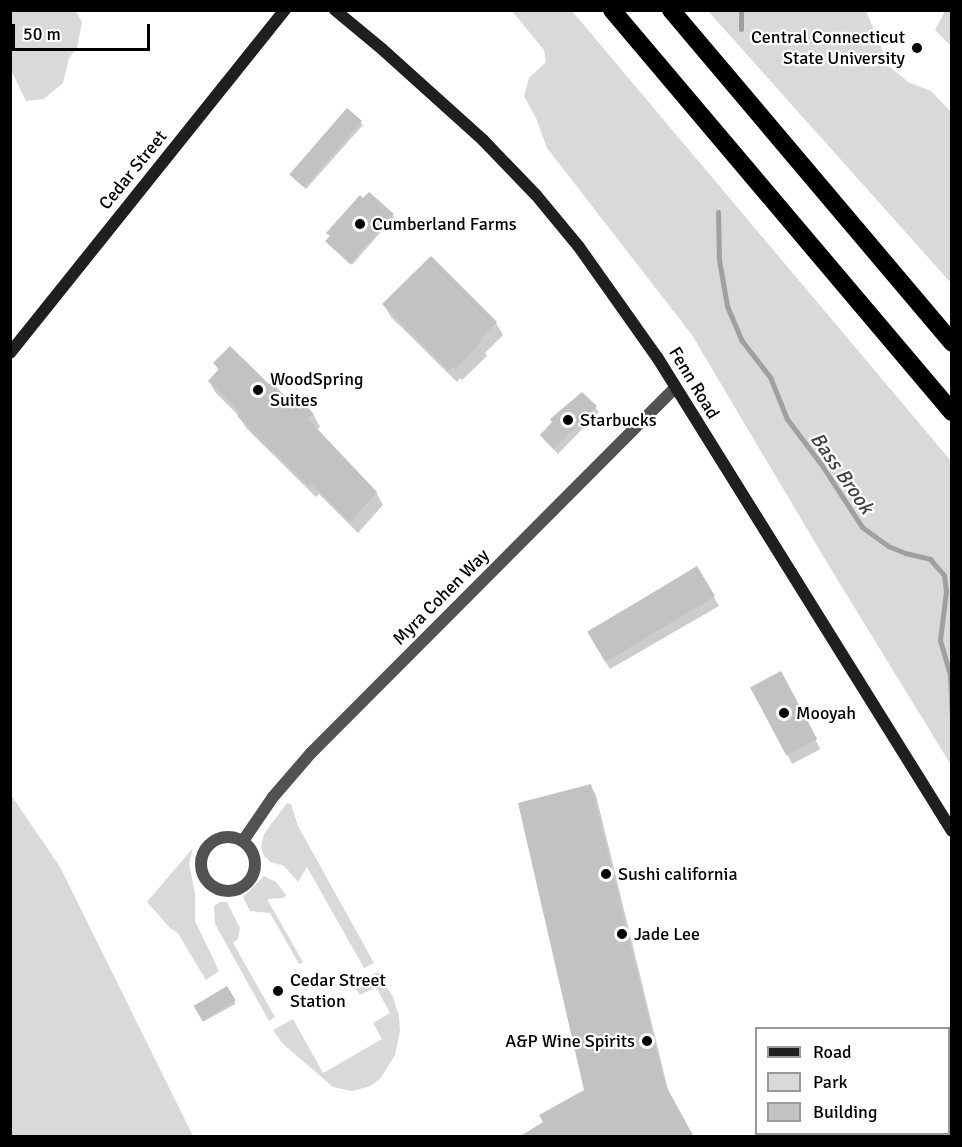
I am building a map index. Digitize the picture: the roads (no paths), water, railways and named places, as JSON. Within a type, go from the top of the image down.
[{"type":"highway","points":[[612,10],[951,412]]},
{"type":"highway","points":[[671,10],[951,343]]},
{"type":"main road","name":"Cedar Street","points":[[10,353],[285,10]]},
{"type":"main road","name":"Fenn Road","points":[[335,10],[452,111],[524,181],[586,257],[646,340],[951,831]]},
{"type":"street","name":"Myra Cohen Way","points":[[243,841],[273,797],[311,753],[675,388]]},
{"type":"street","points":[[226,836],[243,841],[254,854],[256,862],[251,879],[238,890],[230,891],[213,887],[207,881],[201,866],[205,849],[211,843],[226,836]]},
{"type":"waterway","name":"Bass Brook","points":[[741,10],[741,29]]},
{"type":"waterway","name":"Bass Brook","points":[[718,212],[719,260],[727,306],[742,341],[770,377],[787,419],[821,464],[862,527],[888,546],[930,559],[944,575],[946,591],[940,640],[950,676],[952,719]]},
{"type":"place","name":"Central Connecticut State University","points":[[917,48]]},
{"type":"place","name":"Cumberland Farms","points":[[360,224]]},
{"type":"place","name":"WoodSpring Suites","points":[[258,390]]},
{"type":"place","name":"Starbucks","points":[[568,420]]},
{"type":"place","name":"Mooyah","points":[[784,713]]},
{"type":"place","name":"Sushi california","points":[[606,874]]},
{"type":"place","name":"Jade Lee","points":[[622,934]]},
{"type":"place","name":"Cedar Street Station","points":[[278,991]]},
{"type":"place","name":"A&P Wine Spirits","points":[[647,1041]]}]
